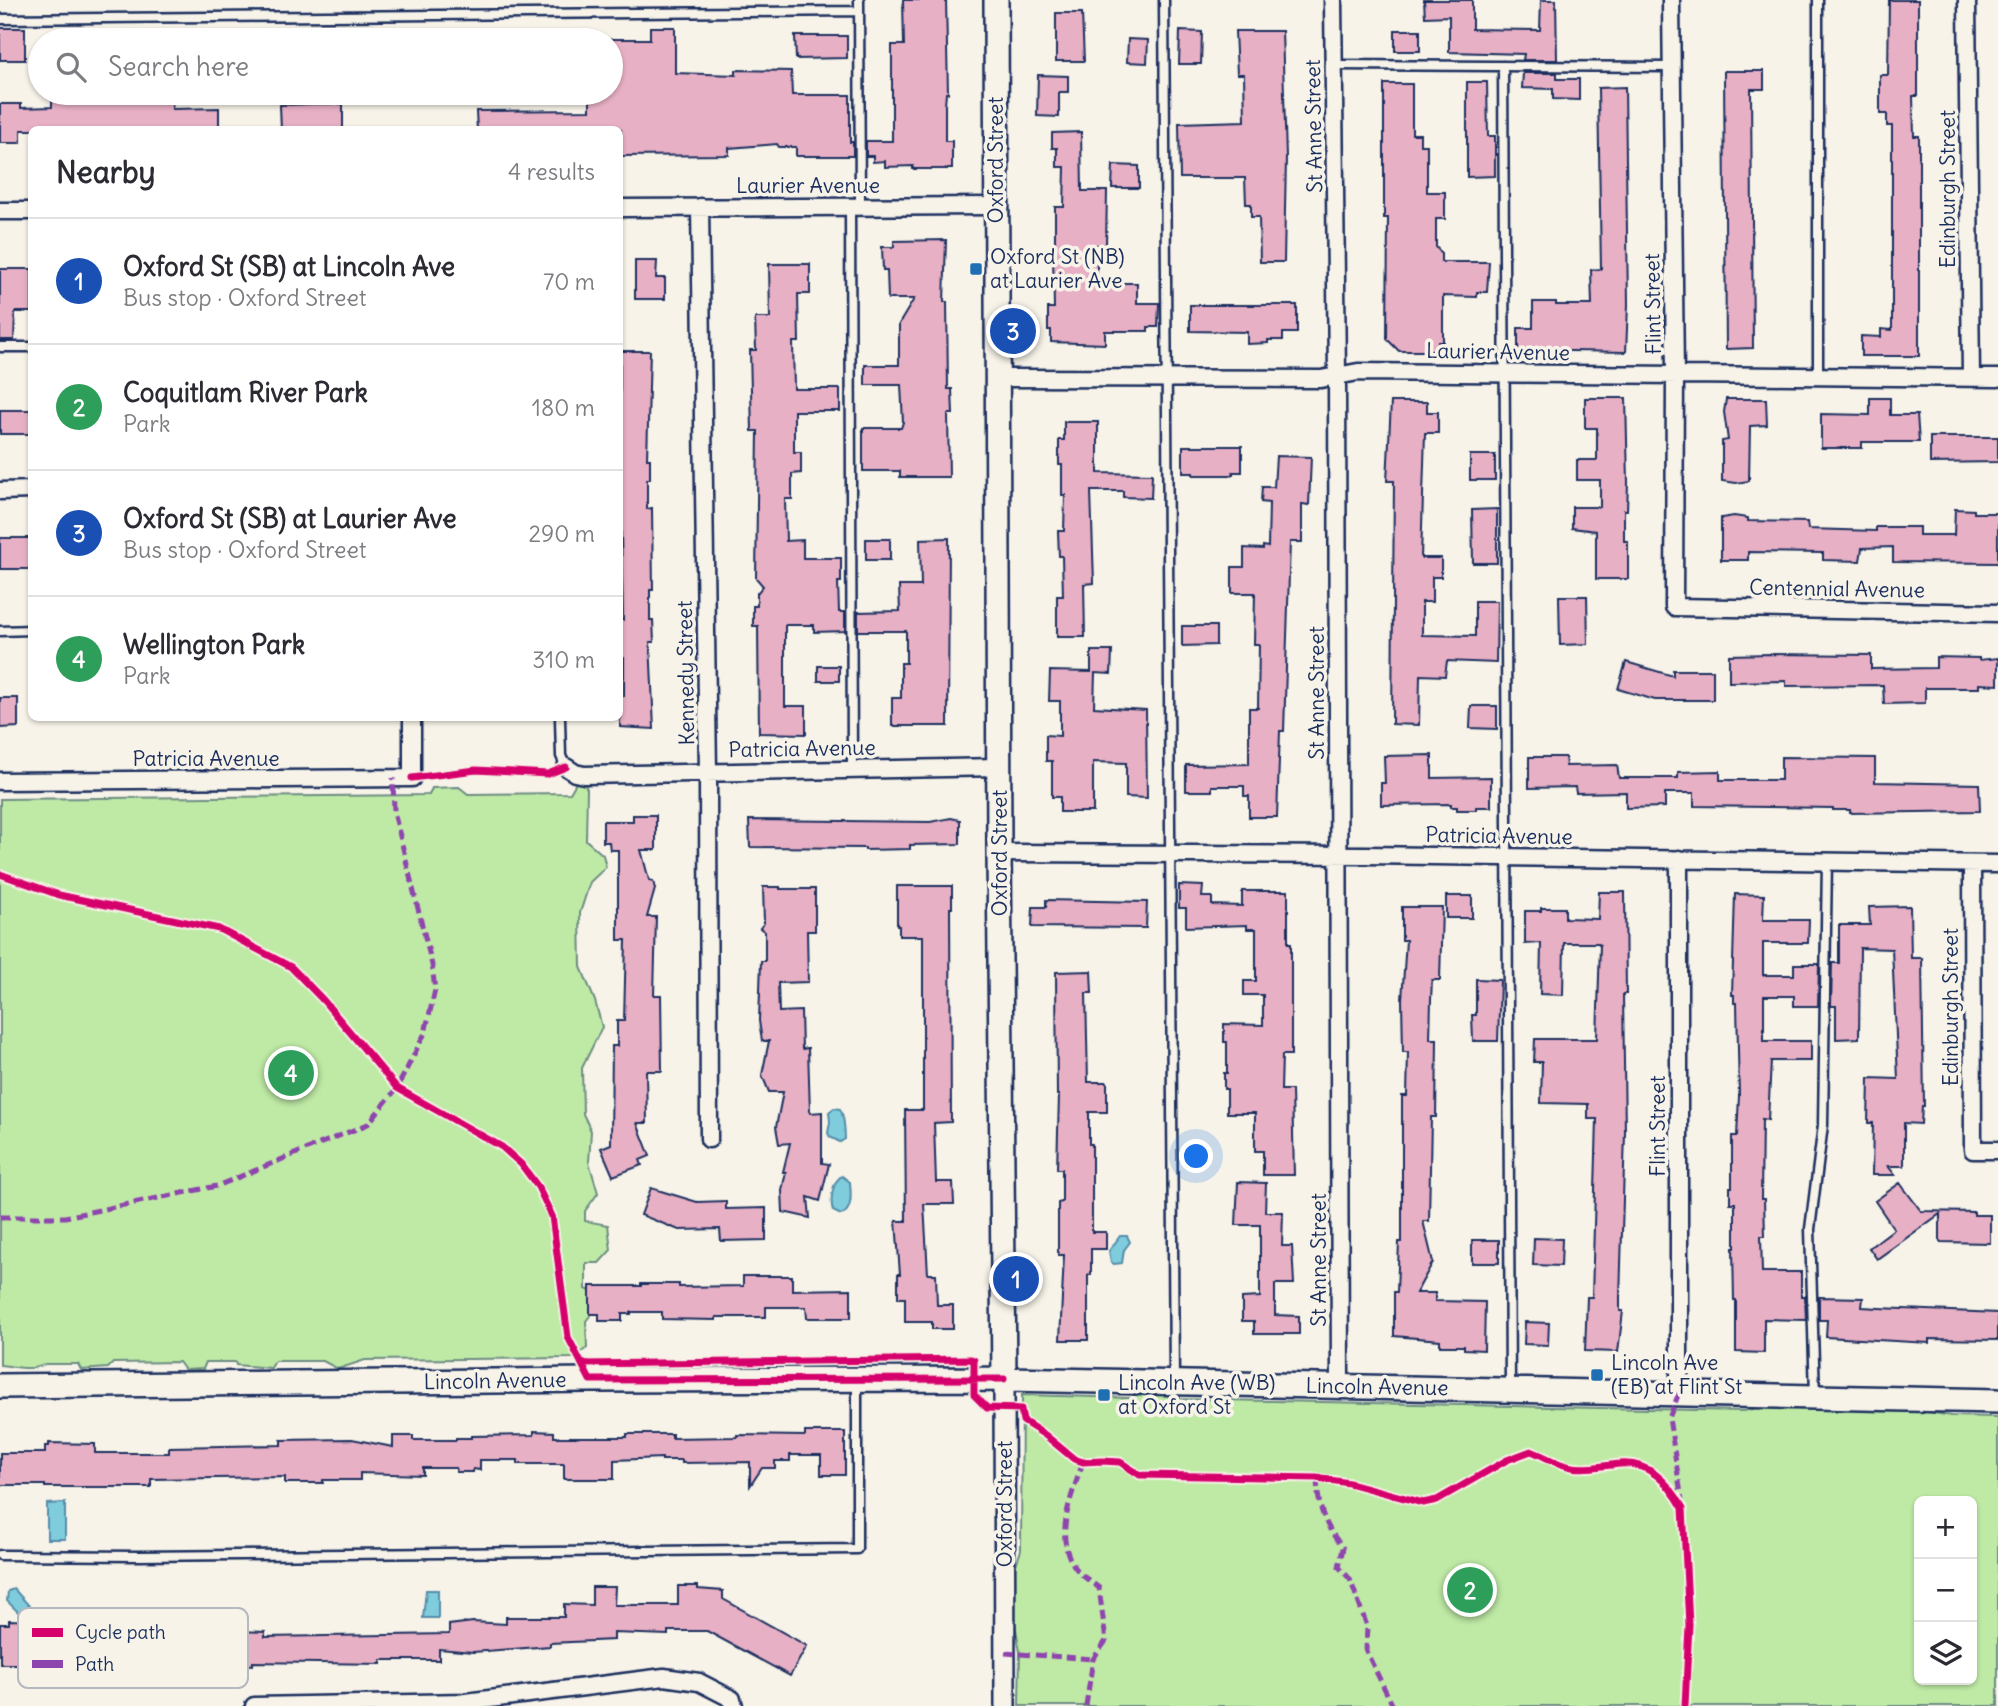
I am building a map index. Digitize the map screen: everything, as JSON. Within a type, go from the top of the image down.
[{"type":"main road","name":"Oxford Street","points":[[996,0],[1004,1379]]},
{"type":"main road","name":"Lincoln Avenue","points":[[0,1387],[1004,1379],[1998,1401]]},
{"type":"street","name":"St Anne Street","points":[[1333,0],[1337,376],[1340,1386]]},
{"type":"street","name":"Flint Street","points":[[1671,0],[1675,375],[1674,607]]},
{"type":"street","name":"Edinburgh Street","points":[[1967,0],[1971,377]]},
{"type":"street","name":"Laurier Avenue","points":[[623,208],[996,206]]},
{"type":"street","name":"Kennedy Street","points":[[700,207],[708,772],[709,1139]]},
{"type":"street","points":[[0,211],[28,211]]},
{"type":"street","name":"Laurier Avenue","points":[[998,378],[1321,379],[1358,372],[1998,377]]},
{"type":"street","points":[[0,491],[28,490]]},
{"type":"street","name":"Centennial Avenue","points":[[1674,607],[1998,613]]},
{"type":"street","name":"Patricia Avenue","points":[[0,781],[412,778],[412,721]]},
{"type":"street","name":"Patricia Avenue","points":[[566,767],[575,774],[584,775],[999,767]]},
{"type":"street","name":"Patricia Avenue","points":[[999,853],[1998,864]]},
{"type":"street","name":"Flint Street","points":[[1679,859],[1679,1393]]},
{"type":"street","name":"Edinburgh Street","points":[[1972,864],[1973,1150],[1998,1150]]},
{"type":"street","name":"Oxford Street","points":[[1004,1379],[1005,1706]]},
{"type":"street","points":[[254,1706],[466,1702],[664,1677],[699,1682],[732,1699],[734,1706]]},
{"type":"lane","points":[[852,768],[855,207],[859,0]]},
{"type":"lane","points":[[1164,0],[1174,1382]]},
{"type":"lane","points":[[1818,0],[1818,377]]},
{"type":"lane","points":[[0,19],[859,11]]},
{"type":"lane","points":[[1334,65],[1671,67]]},
{"type":"lane","points":[[1503,66],[1510,1389]]},
{"type":"lane","points":[[0,347],[28,347]]},
{"type":"lane","points":[[0,631],[28,630]]},
{"type":"lane","points":[[560,721],[561,756],[566,767]]},
{"type":"lane","points":[[1815,1397],[1810,1229],[1823,1125],[1827,861]]},
{"type":"lane","points":[[0,1555],[166,1556],[857,1549],[856,1379]]},
{"type":"green space","points":[[584,782],[587,789],[586,840],[603,855],[606,867],[590,882],[580,913],[581,967],[602,1027],[582,1068],[583,1114],[591,1131],[589,1162],[598,1193],[585,1211],[585,1221],[608,1225],[611,1250],[599,1263],[586,1263],[586,1289],[593,1292],[596,1308],[586,1321],[587,1348],[573,1358],[365,1360],[338,1369],[323,1361],[275,1361],[271,1368],[236,1365],[235,1362],[206,1362],[203,1369],[185,1370],[179,1362],[113,1363],[108,1368],[81,1370],[78,1364],[45,1364],[29,1368],[0,1365],[0,799],[429,795],[432,788],[459,787],[468,794],[570,793],[576,783]]},
{"type":"green space","points":[[1142,1389],[1163,1390],[1176,1399],[1744,1411],[1782,1402],[1906,1408],[1951,1416],[1998,1417],[1998,1706],[1019,1706],[1020,1652],[1013,1611],[1012,1577],[1021,1550],[1022,1395],[1132,1398]]},
{"type":"water","points":[[834,1108],[840,1109],[843,1119],[845,1139],[840,1142],[828,1133],[829,1112]]},
{"type":"water","points":[[842,1176],[850,1182],[851,1196],[848,1210],[841,1215],[833,1211],[832,1202],[834,1187]]},
{"type":"water","points":[[1120,1236],[1127,1236],[1130,1242],[1124,1250],[1122,1263],[1114,1264],[1109,1251]]},
{"type":"water","points":[[65,1503],[65,1539],[47,1539],[47,1504]]},
{"type":"water","points":[[14,1589],[31,1608],[18,1608],[18,1612],[7,1601],[8,1591]]},
{"type":"water","points":[[426,1590],[438,1590],[438,1618],[423,1618]]},
{"type":"building","points":[[903,0],[946,0],[948,93],[945,105],[945,141],[952,141],[952,169],[885,167],[885,161],[873,162],[873,156],[866,156],[866,141],[892,141],[892,45],[904,45]]},
{"type":"building","points":[[1424,0],[1472,0],[1472,29],[1540,30],[1541,0],[1556,0],[1557,60],[1523,60],[1524,54],[1449,52],[1449,16],[1425,17]]},
{"type":"building","points":[[1889,0],[1918,0],[1918,96],[1913,96],[1914,136],[1919,136],[1919,356],[1861,356],[1861,336],[1881,337],[1881,329],[1892,330],[1892,126],[1887,126],[1887,114],[1880,114],[1880,75],[1888,75]]},
{"type":"building","points":[[1056,13],[1082,13],[1084,61],[1056,61]]},
{"type":"building","points":[[650,27],[675,27],[675,73],[736,75],[736,70],[791,71],[792,95],[850,95],[850,142],[853,142],[853,156],[796,156],[796,147],[779,147],[777,144],[729,148],[729,155],[623,156],[623,126],[477,126],[476,111],[590,110],[590,105],[623,105],[623,39],[650,39]]},
{"type":"building","points":[[0,28],[25,28],[25,60],[0,60]]},
{"type":"building","points":[[1395,30],[1420,30],[1420,51],[1395,51]]},
{"type":"building","points":[[1180,31],[1202,32],[1201,64],[1179,64]]},
{"type":"building","points":[[1235,31],[1282,31],[1286,157],[1284,262],[1260,262],[1259,217],[1251,217],[1251,204],[1246,204],[1245,178],[1180,178],[1179,123],[1245,121],[1244,74],[1237,74]]},
{"type":"building","points":[[795,36],[847,36],[847,58],[796,59]]},
{"type":"building","points":[[1128,39],[1148,40],[1147,63],[1127,62]]},
{"type":"building","points":[[1724,71],[1764,71],[1764,89],[1751,89],[1753,348],[1726,349]]},
{"type":"building","points":[[1523,73],[1557,73],[1557,79],[1579,79],[1579,100],[1553,99],[1553,89],[1522,88]]},
{"type":"building","points":[[1038,75],[1068,76],[1068,92],[1059,92],[1059,117],[1037,116]]},
{"type":"building","points":[[1467,82],[1487,82],[1488,136],[1495,136],[1495,176],[1467,177]]},
{"type":"building","points":[[1384,84],[1412,84],[1412,134],[1420,134],[1420,145],[1427,145],[1427,192],[1445,192],[1445,219],[1436,219],[1436,247],[1441,253],[1441,262],[1489,262],[1487,292],[1477,292],[1477,297],[1443,296],[1443,342],[1438,342],[1438,351],[1399,351],[1387,339],[1388,218],[1384,218]]},
{"type":"building","points":[[1625,87],[1628,305],[1626,352],[1518,350],[1518,328],[1533,328],[1533,302],[1592,305],[1591,270],[1601,269],[1598,88]]},
{"type":"building","points":[[0,104],[21,104],[21,108],[172,105],[172,109],[219,108],[219,126],[28,126],[28,130],[21,130],[21,143],[0,143]]},
{"type":"building","points":[[280,105],[343,105],[343,126],[281,126]]},
{"type":"building","points":[[1081,132],[1082,191],[1107,191],[1106,245],[1097,245],[1097,283],[1137,283],[1137,303],[1159,303],[1158,327],[1148,327],[1148,331],[1105,331],[1105,344],[1051,342],[1051,330],[1048,330],[1048,308],[1054,308],[1055,207],[1064,207],[1065,167],[1057,167],[1057,148],[1052,148],[1052,133]]},
{"type":"building","points":[[1113,165],[1139,166],[1139,188],[1112,188]]},
{"type":"building","points":[[946,240],[944,302],[947,302],[948,389],[952,389],[953,414],[948,414],[949,477],[900,477],[900,471],[863,471],[863,428],[901,428],[903,422],[901,385],[865,385],[865,365],[899,365],[899,324],[914,299],[888,299],[887,270],[883,270],[882,247],[894,247],[894,241]]},
{"type":"building","points":[[635,261],[657,261],[656,278],[665,278],[665,299],[635,299]]},
{"type":"building","points":[[769,264],[810,264],[810,294],[798,294],[799,342],[793,342],[794,389],[840,389],[840,411],[794,411],[794,452],[801,452],[801,473],[792,474],[792,499],[785,499],[786,541],[803,540],[803,558],[841,558],[841,582],[838,582],[839,612],[845,612],[845,631],[814,632],[814,625],[785,625],[785,706],[806,706],[806,734],[759,733],[758,626],[753,626],[753,606],[757,606],[757,593],[763,586],[756,578],[758,431],[752,431],[750,350],[756,350],[755,318],[770,318]]},
{"type":"building","points":[[0,269],[28,269],[28,312],[15,312],[14,340],[0,340]]},
{"type":"building","points":[[1190,305],[1297,305],[1297,333],[1283,333],[1283,340],[1247,344],[1247,332],[1190,331]]},
{"type":"building","points":[[623,351],[650,351],[647,459],[650,459],[650,479],[647,479],[647,509],[652,508],[653,590],[650,590],[650,620],[653,620],[654,642],[650,642],[654,729],[620,727],[620,721],[623,721]]},
{"type":"building","points":[[1585,398],[1626,398],[1628,483],[1627,510],[1624,510],[1624,541],[1628,541],[1628,579],[1596,579],[1596,531],[1572,528],[1572,507],[1600,507],[1600,480],[1577,480],[1577,460],[1597,460],[1597,428],[1585,428]]},
{"type":"building","points":[[1870,398],[1890,398],[1890,415],[1917,415],[1919,442],[1862,442],[1862,448],[1821,448],[1821,414],[1870,415]]},
{"type":"building","points":[[1726,399],[1766,399],[1767,425],[1750,426],[1749,481],[1722,481],[1722,441],[1728,440],[1724,412]]},
{"type":"building","points":[[1391,402],[1427,402],[1427,412],[1438,412],[1438,433],[1425,433],[1421,558],[1441,558],[1441,577],[1432,577],[1432,602],[1422,602],[1422,635],[1475,636],[1475,601],[1497,601],[1496,663],[1447,661],[1445,676],[1420,675],[1419,725],[1392,724],[1394,481],[1387,481]]},
{"type":"building","points":[[0,410],[28,410],[28,434],[0,434]]},
{"type":"building","points":[[1064,422],[1098,422],[1098,473],[1152,474],[1151,498],[1123,497],[1123,491],[1091,491],[1094,583],[1084,584],[1085,637],[1057,637],[1057,596],[1063,596],[1058,531],[1064,531],[1065,495],[1062,495],[1059,440],[1064,440]]},
{"type":"building","points":[[1930,437],[1998,437],[1998,462],[1930,463]]},
{"type":"building","points":[[1183,446],[1242,446],[1242,472],[1233,472],[1233,475],[1183,473]]},
{"type":"building","points":[[1470,455],[1495,455],[1495,480],[1470,480]]},
{"type":"building","points":[[1276,456],[1311,457],[1309,505],[1302,504],[1302,542],[1290,542],[1284,731],[1280,731],[1277,817],[1249,817],[1249,796],[1244,796],[1244,786],[1212,786],[1212,791],[1186,791],[1186,765],[1249,764],[1249,708],[1258,708],[1259,644],[1254,644],[1255,593],[1232,593],[1232,567],[1244,567],[1244,548],[1268,547],[1269,503],[1261,502],[1262,487],[1274,487]]},
{"type":"building","points":[[1497,509],[1497,563],[1473,563],[1472,510]]},
{"type":"building","points":[[1955,509],[1974,510],[1974,513],[1998,513],[1998,563],[1893,562],[1893,547],[1862,548],[1860,561],[1823,560],[1823,553],[1748,552],[1748,560],[1721,560],[1721,518],[1734,516],[1748,518],[1748,521],[1807,522],[1808,529],[1876,531],[1876,527],[1919,527],[1919,535],[1954,535]]},
{"type":"building","points":[[0,538],[28,538],[28,569],[0,569]]},
{"type":"building","points":[[949,538],[948,726],[892,726],[892,698],[901,698],[901,663],[906,663],[906,631],[858,631],[858,612],[900,611],[899,586],[921,586],[920,539]]},
{"type":"building","points":[[866,539],[890,539],[890,560],[866,560]]},
{"type":"building","points":[[1559,596],[1587,596],[1588,644],[1560,645]]},
{"type":"building","points":[[1182,626],[1216,626],[1216,645],[1182,646]]},
{"type":"building","points":[[1091,651],[1112,651],[1111,674],[1095,673],[1094,707],[1146,710],[1147,798],[1126,797],[1126,763],[1093,762],[1093,812],[1060,812],[1060,797],[1052,797],[1052,761],[1046,761],[1046,735],[1060,736],[1060,701],[1049,701],[1050,671],[1091,672]]},
{"type":"building","points":[[1729,655],[1871,655],[1871,669],[1936,668],[1936,657],[1979,660],[1998,658],[1998,685],[1979,684],[1979,688],[1925,688],[1925,703],[1884,704],[1883,685],[1786,686],[1786,681],[1729,682]]},
{"type":"building","points":[[1626,662],[1673,676],[1673,670],[1713,670],[1713,700],[1655,700],[1618,689]]},
{"type":"building","points":[[818,666],[839,666],[839,681],[818,681]]},
{"type":"building","points":[[0,698],[18,698],[18,727],[0,728]]},
{"type":"building","points":[[1471,706],[1497,706],[1497,729],[1470,728]]},
{"type":"building","points":[[1432,755],[1432,778],[1491,777],[1491,807],[1457,810],[1457,807],[1451,807],[1451,804],[1381,805],[1381,783],[1385,783],[1384,756]]},
{"type":"building","points":[[1529,757],[1565,757],[1566,766],[1617,765],[1619,778],[1678,778],[1678,772],[1720,771],[1720,780],[1781,780],[1781,757],[1875,758],[1875,782],[1979,784],[1980,811],[1850,813],[1850,810],[1833,808],[1694,806],[1694,793],[1665,793],[1665,807],[1626,808],[1626,792],[1576,793],[1575,787],[1529,788]]},
{"type":"building","points":[[633,815],[656,815],[656,850],[641,850],[649,880],[653,881],[655,889],[647,917],[656,917],[654,995],[661,995],[662,1071],[646,1071],[647,1123],[637,1123],[650,1156],[640,1160],[642,1165],[613,1176],[601,1148],[611,1144],[612,1046],[617,1046],[617,1021],[624,1021],[626,940],[618,940],[618,850],[610,850],[609,842],[603,842],[603,821],[633,821]]},
{"type":"building","points":[[951,818],[960,820],[960,844],[910,845],[910,849],[865,850],[750,847],[749,820],[930,822]]},
{"type":"building","points":[[1179,885],[1203,886],[1202,897],[1212,897],[1212,905],[1242,906],[1242,891],[1288,891],[1291,1055],[1282,1055],[1281,1090],[1292,1090],[1294,1175],[1263,1175],[1263,1151],[1255,1151],[1255,1113],[1227,1113],[1224,1073],[1227,1073],[1227,1042],[1224,1042],[1224,1024],[1263,1025],[1263,995],[1244,995],[1244,981],[1256,981],[1256,929],[1247,929],[1247,925],[1186,927],[1186,908],[1179,908]]},
{"type":"building","points":[[897,886],[952,886],[951,1122],[934,1123],[936,1182],[953,1182],[954,1204],[924,1204],[928,1274],[936,1274],[937,1305],[953,1305],[953,1329],[932,1329],[932,1322],[905,1322],[905,1298],[898,1298],[900,1274],[896,1221],[906,1221],[905,1110],[923,1110],[923,936],[899,936]]},
{"type":"building","points":[[763,887],[815,889],[815,931],[807,931],[808,982],[778,983],[779,1012],[801,1011],[802,1049],[808,1048],[810,1113],[822,1112],[822,1163],[829,1164],[820,1201],[808,1197],[810,1218],[783,1212],[782,1190],[786,1172],[783,1172],[790,1143],[779,1144],[776,1127],[783,1092],[769,1092],[762,1075],[769,1041],[762,1041],[759,1021],[761,961],[765,961],[765,932],[760,928],[764,923]]},
{"type":"building","points":[[1599,892],[1625,892],[1625,1133],[1620,1298],[1620,1311],[1623,1311],[1618,1352],[1585,1351],[1587,1297],[1592,1297],[1597,1119],[1588,1119],[1588,1104],[1541,1103],[1542,1062],[1534,1062],[1535,1039],[1597,1039],[1600,945],[1564,943],[1563,995],[1540,994],[1541,943],[1525,944],[1525,911],[1565,908],[1565,918],[1598,919]]},
{"type":"building","points":[[1735,894],[1764,895],[1763,920],[1809,920],[1808,943],[1763,943],[1763,975],[1794,975],[1794,964],[1819,964],[1818,1006],[1794,1006],[1794,996],[1764,996],[1764,1041],[1811,1041],[1811,1061],[1771,1061],[1768,1120],[1762,1119],[1761,1199],[1764,1199],[1765,1236],[1761,1236],[1762,1272],[1801,1272],[1801,1296],[1805,1296],[1806,1320],[1764,1319],[1764,1353],[1736,1352],[1733,1248],[1735,1203],[1730,1203],[1732,1136],[1737,1136],[1739,1096],[1737,1003],[1734,1003],[1732,995]]},
{"type":"building","points":[[1446,896],[1472,896],[1472,918],[1446,918]]},
{"type":"building","points":[[1046,900],[1147,902],[1146,928],[1032,927],[1033,907],[1046,907]]},
{"type":"building","points":[[1910,906],[1911,958],[1922,958],[1924,1106],[1921,1124],[1904,1123],[1904,1166],[1888,1166],[1895,1175],[1872,1175],[1873,1123],[1868,1123],[1869,1078],[1898,1079],[1892,949],[1860,948],[1859,1038],[1836,1039],[1836,1006],[1831,1006],[1832,963],[1839,963],[1839,925],[1870,925],[1869,907]]},
{"type":"building","points":[[1402,907],[1442,907],[1440,980],[1432,980],[1431,1000],[1430,1039],[1437,1039],[1436,1117],[1431,1117],[1429,1221],[1423,1221],[1433,1262],[1416,1293],[1435,1293],[1435,1301],[1485,1302],[1484,1350],[1464,1349],[1464,1346],[1440,1346],[1440,1340],[1394,1336],[1394,1292],[1397,1292],[1399,1242],[1402,1242],[1402,1096],[1407,1096],[1408,1052],[1403,1052],[1402,1000],[1406,940],[1402,940]]},
{"type":"building","points":[[1091,971],[1092,993],[1086,993],[1088,1082],[1107,1082],[1107,1112],[1089,1112],[1089,1144],[1092,1144],[1092,1232],[1106,1232],[1106,1249],[1091,1249],[1091,1275],[1088,1275],[1088,1340],[1060,1340],[1064,1255],[1058,1255],[1058,1203],[1062,1202],[1062,1169],[1057,1169],[1059,1095],[1056,972]]},
{"type":"building","points":[[1476,979],[1500,980],[1498,1041],[1473,1041],[1472,1015],[1476,1015]]},
{"type":"building","points":[[1238,1182],[1266,1183],[1265,1212],[1283,1212],[1282,1246],[1292,1246],[1294,1284],[1275,1284],[1275,1315],[1299,1316],[1299,1334],[1254,1334],[1254,1321],[1242,1321],[1242,1298],[1260,1297],[1260,1225],[1236,1225]]},
{"type":"building","points":[[1900,1183],[1921,1211],[1990,1215],[1990,1243],[1940,1242],[1940,1214],[1877,1259],[1869,1248],[1894,1229],[1875,1201]]},
{"type":"building","points":[[651,1188],[697,1202],[726,1201],[726,1209],[766,1208],[766,1240],[721,1241],[720,1229],[679,1230],[641,1215]]},
{"type":"building","points":[[1534,1238],[1562,1239],[1561,1266],[1533,1265]]},
{"type":"building","points":[[1472,1240],[1499,1240],[1499,1263],[1472,1263]]},
{"type":"building","points":[[743,1276],[792,1276],[792,1290],[851,1289],[851,1318],[807,1318],[806,1307],[766,1307],[766,1317],[716,1317],[716,1320],[662,1319],[662,1312],[631,1312],[622,1314],[622,1321],[599,1321],[599,1314],[590,1314],[590,1286],[743,1286]]},
{"type":"building","points":[[1819,1297],[1863,1298],[1862,1307],[1998,1313],[1998,1340],[1929,1339],[1929,1343],[1826,1337],[1827,1320],[1819,1320]]},
{"type":"building","points":[[1525,1322],[1549,1323],[1548,1345],[1524,1344]]},
{"type":"building","points":[[534,1431],[554,1432],[554,1437],[672,1434],[672,1438],[805,1436],[805,1432],[845,1432],[845,1475],[821,1475],[821,1455],[790,1455],[790,1461],[775,1461],[775,1468],[762,1468],[750,1486],[750,1462],[682,1463],[682,1460],[662,1458],[614,1460],[614,1479],[564,1479],[564,1464],[518,1464],[518,1460],[480,1460],[480,1470],[473,1469],[473,1472],[456,1472],[456,1468],[423,1468],[423,1475],[360,1473],[360,1480],[323,1480],[323,1483],[285,1483],[285,1477],[151,1479],[151,1487],[0,1485],[0,1453],[45,1453],[45,1446],[49,1446],[49,1443],[95,1444],[95,1453],[169,1453],[169,1447],[281,1445],[281,1440],[352,1439],[393,1447],[393,1436],[413,1436],[413,1440],[456,1440],[471,1436],[534,1435]]},
{"type":"building","points":[[678,1586],[698,1586],[698,1589],[723,1591],[723,1599],[807,1646],[790,1676],[707,1631],[668,1631],[668,1635],[614,1633],[614,1640],[550,1643],[550,1646],[473,1652],[439,1649],[439,1660],[381,1660],[381,1664],[253,1662],[253,1665],[248,1665],[248,1631],[265,1632],[265,1637],[449,1634],[449,1625],[473,1622],[506,1624],[506,1617],[564,1617],[564,1604],[592,1605],[592,1587],[615,1587],[614,1605],[678,1605]]},
{"type":"building","points":[[9,1620],[18,1620],[18,1664],[0,1664],[0,1624],[9,1624]]},
{"type":"marked path","points":[[0,1217],[65,1217],[217,1186],[368,1124],[397,1088],[425,1033],[435,990],[432,965],[394,812],[393,778]]},
{"type":"marked path","points":[[1679,1393],[1669,1418],[1682,1500]]},
{"type":"marked path","points":[[1083,1462],[1066,1519],[1066,1548],[1071,1562],[1099,1588],[1106,1641],[1093,1659],[1086,1706]]},
{"type":"marked path","points":[[1317,1478],[1323,1516],[1343,1548],[1339,1567],[1350,1579],[1367,1626],[1366,1651],[1393,1706]]},
{"type":"marked path","points":[[1005,1653],[1093,1659]]},
{"type":"cycle path","points":[[412,778],[476,770],[548,774],[566,767]]},
{"type":"cycle path","points":[[0,874],[59,895],[219,929],[291,967],[323,1000],[397,1088],[502,1147],[521,1164],[538,1187],[552,1216],[568,1337],[590,1380],[1004,1379]]},
{"type":"cycle path","points":[[582,1364],[971,1359],[974,1360],[974,1395],[987,1408],[1021,1409],[1023,1421],[1074,1459],[1083,1462],[1120,1462],[1140,1475],[1317,1478],[1349,1483],[1423,1503],[1437,1500],[1507,1460],[1531,1451],[1578,1468],[1620,1464],[1641,1466],[1658,1476],[1683,1508],[1689,1625],[1685,1706]]},
{"type":"place","name":"Oxford St (NB) at Laurier Ave","points":[[976,269]]},
{"type":"place","name":"Oxford St (SB) at Laurier Ave","points":[[1013,331]]},
{"type":"place","name":"Wellington Park","points":[[291,1073]]},
{"type":"place","name":"Oxford St (SB) at Lincoln Ave","points":[[1016,1279]]},
{"type":"place","name":"Lincoln Ave (EB) at Flint St","points":[[1597,1375]]},
{"type":"place","name":"Lincoln Ave (WB) at Oxford St","points":[[1104,1395]]},
{"type":"place","name":"Coquitlam River Park","points":[[1470,1590]]}]
